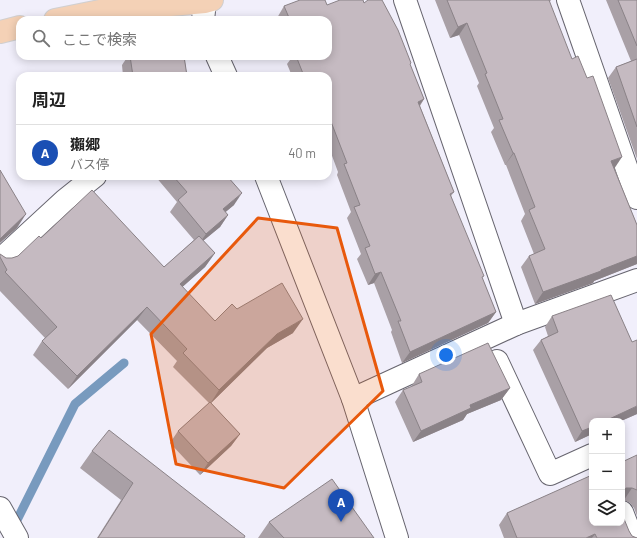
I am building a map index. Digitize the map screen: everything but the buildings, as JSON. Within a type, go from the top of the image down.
[{"type":"main road","points":[[75,16],[100,11],[206,5]]},
{"type":"main road","points":[[0,32],[16,28]]},
{"type":"street","points":[[405,0],[516,324]]},
{"type":"street","points":[[568,0],[637,198]]},
{"type":"street","points":[[219,60],[224,72]]},
{"type":"street","points":[[0,260],[65,200],[90,180]]},
{"type":"street","points":[[268,180],[353,399],[397,538]]},
{"type":"street","points":[[353,399],[516,324],[637,280]]},
{"type":"street","points":[[486,338],[550,474],[589,456]]},
{"type":"street","points":[[625,520],[632,538]]},
{"type":"highlighted area","points":[[258,218],[337,228],[383,391],[284,488],[176,464],[151,334]]},
{"type":"waterway","points":[[13,528],[75,404],[124,363]]},
{"type":"place","name":"獺郷","points":[[341,522]]}]
